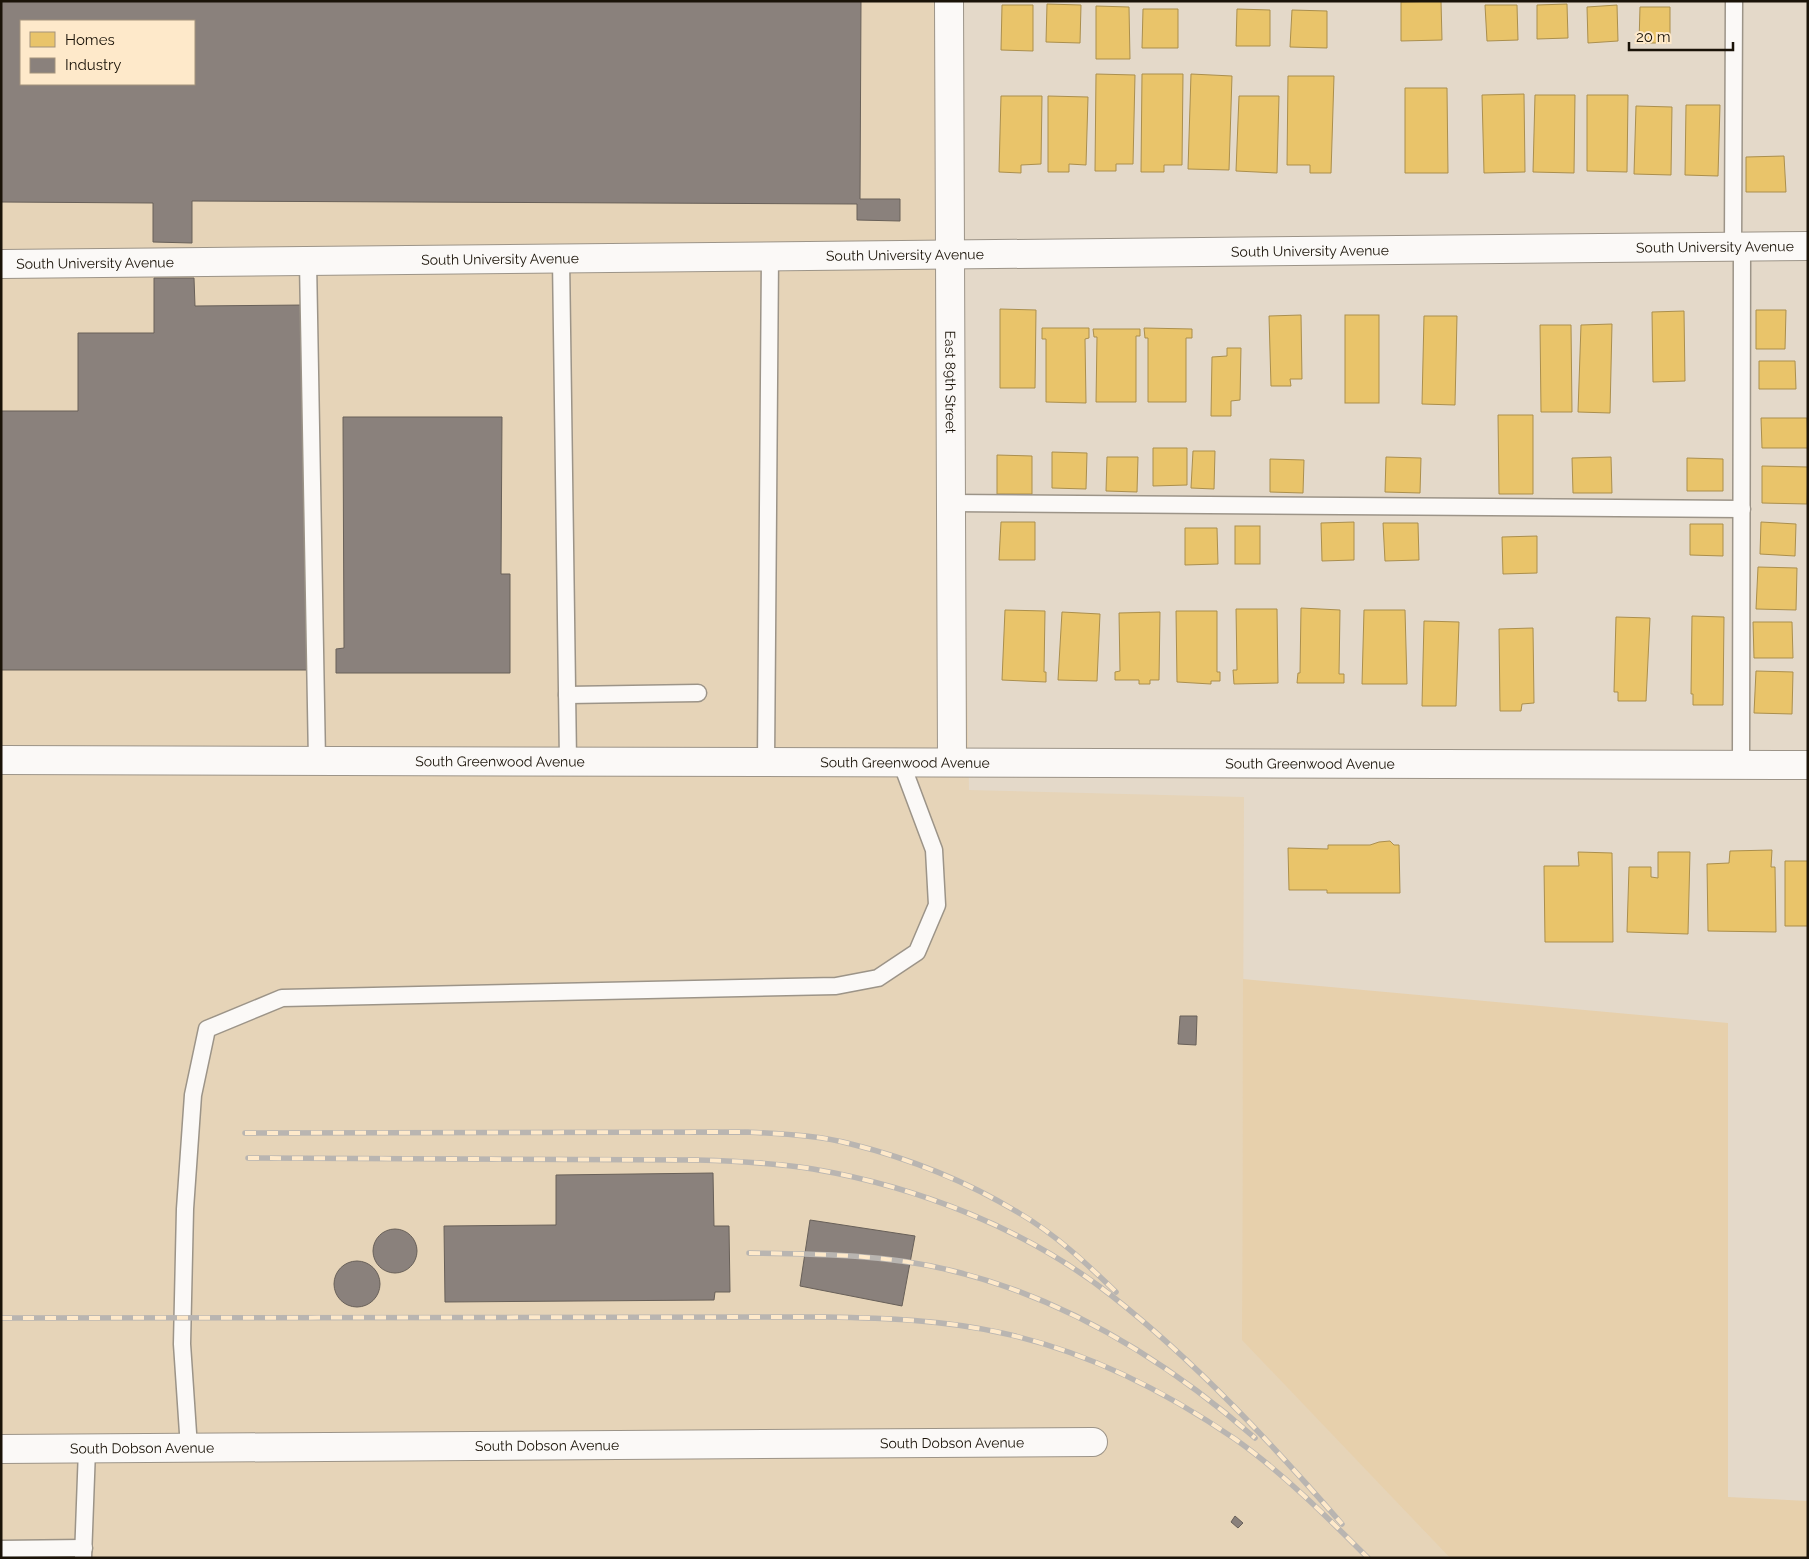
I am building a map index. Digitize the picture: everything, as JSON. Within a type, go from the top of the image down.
[{"type":"street","name":"East 89th Street","points":[[949,1],[952,762]]},
{"type":"street","name":"South University Avenue","points":[[1,264],[949,253],[1808,246]]},
{"type":"street","name":"South Greenwood Avenue","points":[[1,760],[1808,765]]},
{"type":"street","name":"South Dobson Avenue","points":[[1,1449],[1093,1442]]},
{"type":"lane","points":[[1734,1],[1742,509],[1741,764]]},
{"type":"lane","points":[[766,762],[770,255]]},
{"type":"lane","points":[[561,258],[568,761]]},
{"type":"lane","points":[[308,261],[317,761]]},
{"type":"lane","points":[[950,503],[1742,509]]},
{"type":"lane","points":[[567,695],[698,693]]},
{"type":"lane","points":[[189,1448],[182,1344],[185,1209],[194,1095],[207,1029],[282,998],[836,986],[878,978],[917,952],[937,905],[934,850],[901,762]]},
{"type":"lane","points":[[1,1549],[84,1553],[87,1449]]},
{"type":"shaded area","points":[[1,1],[955,1],[969,790],[1244,797],[1242,1339],[1450,1558],[1,1558]]},
{"type":"shaded area","points":[[1243,979],[1728,1023],[1728,1497],[1808,1501],[1808,1558],[1450,1558],[1242,1340]]},
{"type":"building: Homes","points":[[1441,1],[1442,40],[1401,41],[1401,2]]},
{"type":"building: Homes","points":[[1047,4],[1081,5],[1080,43],[1046,42]]},
{"type":"building: Homes","points":[[1567,4],[1568,38],[1537,39],[1537,5]]},
{"type":"building: Homes","points":[[1002,5],[1033,5],[1033,51],[1001,50]]},
{"type":"building: Homes","points":[[1485,5],[1517,5],[1518,40],[1487,41]]},
{"type":"building: Homes","points":[[1617,5],[1618,41],[1588,43],[1587,7]]},
{"type":"building: Homes","points":[[1096,6],[1129,7],[1130,59],[1096,59]]},
{"type":"building: Homes","points":[[1640,7],[1670,7],[1670,43],[1639,43]]},
{"type":"building: Homes","points":[[1143,9],[1178,9],[1178,48],[1142,48]]},
{"type":"building: Homes","points":[[1237,9],[1270,10],[1270,46],[1236,46]]},
{"type":"building: Homes","points":[[1292,10],[1327,11],[1327,48],[1290,47]]},
{"type":"building: Homes","points":[[1096,74],[1135,75],[1133,164],[1116,164],[1116,171],[1095,171]]},
{"type":"building: Homes","points":[[1142,74],[1183,74],[1182,165],[1164,165],[1164,172],[1141,172]]},
{"type":"building: Homes","points":[[1191,74],[1232,76],[1229,170],[1188,169]]},
{"type":"building: Homes","points":[[1288,76],[1334,76],[1331,173],[1310,173],[1310,165],[1287,165]]},
{"type":"building: Homes","points":[[1405,88],[1447,88],[1448,173],[1405,173]]},
{"type":"building: Homes","points":[[1524,94],[1525,172],[1484,173],[1482,95]]},
{"type":"building: Homes","points":[[1535,95],[1575,95],[1574,173],[1533,172]]},
{"type":"building: Homes","points":[[1587,95],[1628,95],[1627,172],[1587,171]]},
{"type":"building: Homes","points":[[1001,96],[1042,96],[1041,164],[1021,165],[1021,173],[999,172]]},
{"type":"building: Homes","points":[[1048,96],[1088,97],[1086,165],[1069,164],[1069,172],[1048,172]]},
{"type":"building: Homes","points":[[1239,96],[1279,96],[1277,173],[1236,171]]},
{"type":"building: Homes","points":[[1686,105],[1720,105],[1718,176],[1685,175]]},
{"type":"building: Homes","points":[[1636,106],[1672,107],[1671,175],[1634,174]]},
{"type":"building: Homes","points":[[1784,156],[1786,192],[1746,192],[1746,157]]},
{"type":"building: Homes","points":[[1000,309],[1036,310],[1035,388],[1000,388]]},
{"type":"building: Homes","points":[[1756,310],[1786,310],[1785,349],[1756,349]]},
{"type":"building: Homes","points":[[1684,311],[1685,381],[1653,382],[1652,312]]},
{"type":"building: Homes","points":[[1301,315],[1302,379],[1290,379],[1291,386],[1271,386],[1269,316]]},
{"type":"building: Homes","points":[[1345,315],[1379,315],[1379,403],[1345,403]]},
{"type":"building: Homes","points":[[1424,316],[1457,316],[1455,405],[1422,404]]},
{"type":"building: Homes","points":[[1612,324],[1610,413],[1578,412],[1581,325]]},
{"type":"building: Homes","points":[[1540,325],[1571,325],[1572,412],[1541,412]]},
{"type":"building: Homes","points":[[1042,328],[1089,328],[1089,338],[1085,339],[1086,403],[1046,402],[1046,339],[1042,339]]},
{"type":"building: Homes","points":[[1144,328],[1192,329],[1192,338],[1186,338],[1186,402],[1148,402],[1148,338],[1145,338]]},
{"type":"building: Homes","points":[[1093,329],[1140,329],[1140,336],[1136,336],[1136,402],[1096,402],[1097,337],[1094,337]]},
{"type":"building: Homes","points":[[1227,348],[1241,348],[1240,400],[1231,401],[1231,416],[1211,416],[1212,357],[1227,356]]},
{"type":"building: Homes","points":[[1759,361],[1795,361],[1796,389],[1759,389]]},
{"type":"building: Homes","points":[[1498,415],[1533,415],[1533,494],[1499,494]]},
{"type":"building: Homes","points":[[1761,418],[1807,418],[1808,448],[1762,448]]},
{"type":"building: Homes","points":[[1153,448],[1187,448],[1187,485],[1153,486]]},
{"type":"building: Homes","points":[[1193,451],[1215,451],[1214,489],[1191,488]]},
{"type":"building: Homes","points":[[1052,452],[1087,453],[1086,489],[1052,488]]},
{"type":"building: Homes","points":[[997,455],[1032,456],[1032,494],[997,494]]},
{"type":"building: Homes","points":[[1107,457],[1138,457],[1137,492],[1106,491]]},
{"type":"building: Homes","points":[[1386,457],[1421,458],[1420,493],[1385,492]]},
{"type":"building: Homes","points":[[1611,457],[1612,493],[1573,493],[1572,458]]},
{"type":"building: Homes","points":[[1687,458],[1723,459],[1723,491],[1687,491]]},
{"type":"building: Homes","points":[[1270,459],[1304,460],[1303,493],[1270,492]]},
{"type":"building: Homes","points":[[1762,466],[1808,467],[1807,504],[1762,503]]},
{"type":"building: Homes","points":[[1001,522],[1035,522],[1035,560],[999,560]]},
{"type":"building: Homes","points":[[1354,522],[1354,560],[1322,561],[1321,523]]},
{"type":"building: Homes","points":[[1761,522],[1796,524],[1795,556],[1760,554]]},
{"type":"building: Homes","points":[[1383,523],[1418,523],[1419,560],[1385,561]]},
{"type":"building: Homes","points":[[1690,524],[1723,524],[1723,556],[1690,555]]},
{"type":"building: Homes","points":[[1235,526],[1260,526],[1260,564],[1235,564]]},
{"type":"building: Homes","points":[[1185,528],[1217,528],[1218,564],[1185,565]]},
{"type":"building: Homes","points":[[1537,536],[1537,573],[1503,574],[1502,537]]},
{"type":"building: Homes","points":[[1758,567],[1797,568],[1796,610],[1756,609]]},
{"type":"building: Homes","points":[[1301,608],[1340,610],[1339,674],[1344,674],[1344,683],[1297,683],[1298,673],[1300,673]]},
{"type":"building: Homes","points":[[1236,609],[1277,609],[1278,683],[1234,684],[1233,670],[1237,670]]},
{"type":"building: Homes","points":[[1005,610],[1045,611],[1044,672],[1046,672],[1046,682],[1002,680]]},
{"type":"building: Homes","points":[[1364,610],[1405,610],[1407,684],[1362,684]]},
{"type":"building: Homes","points":[[1176,611],[1217,611],[1217,672],[1220,672],[1220,681],[1211,681],[1211,684],[1177,682]]},
{"type":"building: Homes","points":[[1062,612],[1100,614],[1097,681],[1058,680]]},
{"type":"building: Homes","points":[[1160,612],[1159,680],[1150,680],[1150,684],[1139,684],[1139,680],[1115,680],[1115,672],[1120,671],[1119,613]]},
{"type":"building: Homes","points":[[1692,616],[1724,617],[1723,705],[1693,705],[1693,694],[1691,694]]},
{"type":"building: Homes","points":[[1616,617],[1650,618],[1646,701],[1618,701],[1618,692],[1614,692]]},
{"type":"building: Homes","points":[[1424,621],[1459,622],[1456,706],[1422,706]]},
{"type":"building: Homes","points":[[1753,622],[1792,622],[1793,658],[1754,658]]},
{"type":"building: Homes","points":[[1533,628],[1534,703],[1522,704],[1521,711],[1500,711],[1499,629]]},
{"type":"building: Homes","points":[[1756,671],[1793,672],[1792,714],[1754,713]]},
{"type":"building: Homes","points":[[1390,841],[1394,845],[1399,845],[1400,893],[1327,893],[1327,890],[1289,890],[1288,848],[1328,849],[1328,845],[1370,845]]},
{"type":"building: Homes","points":[[1772,850],[1771,867],[1775,867],[1776,932],[1708,931],[1707,864],[1729,863],[1730,851]]},
{"type":"building: Homes","points":[[1578,852],[1612,853],[1613,942],[1545,942],[1544,866],[1579,866]]},
{"type":"building: Homes","points":[[1658,852],[1690,852],[1688,934],[1627,932],[1629,867],[1651,867],[1651,877],[1658,878]]},
{"type":"building: Homes","points":[[1785,861],[1808,861],[1808,926],[1785,926]]},
{"type":"building: Industry","points":[[1,1],[861,1],[860,199],[900,199],[900,221],[857,220],[857,204],[192,201],[192,243],[153,242],[153,203],[1,202]]},
{"type":"building: Industry","points":[[154,278],[194,278],[195,306],[306,305],[307,670],[1,670],[1,411],[78,411],[78,333],[154,333]]},
{"type":"building: Industry","points":[[343,417],[502,417],[501,574],[510,574],[510,673],[336,673],[336,649],[344,648]]},
{"type":"building: Industry","points":[[1180,1016],[1197,1016],[1196,1045],[1178,1044]]},
{"type":"building: Industry","points":[[713,1173],[714,1226],[729,1226],[730,1292],[715,1292],[714,1300],[445,1302],[444,1226],[556,1225],[556,1175]]},
{"type":"building: Industry","points":[[810,1220],[915,1236],[902,1306],[800,1286]]},
{"type":"building: Industry","points":[[395,1229],[407,1233],[413,1239],[417,1251],[413,1263],[407,1269],[395,1273],[383,1269],[377,1263],[373,1251],[377,1239],[383,1233]]},
{"type":"building: Industry","points":[[357,1261],[370,1265],[376,1271],[380,1284],[376,1297],[370,1303],[357,1307],[344,1303],[338,1297],[334,1284],[338,1271],[344,1265]]},
{"type":"building: Industry","points":[[1235,1516],[1243,1523],[1238,1528],[1231,1522]]},
{"type":"railway","points":[[245,1133],[748,1132],[800,1135],[838,1141],[894,1156],[937,1172],[979,1191],[1032,1221],[1058,1240],[1116,1292]]},
{"type":"railway","points":[[248,1158],[697,1160],[741,1162],[813,1169],[853,1177],[932,1199],[1008,1231],[1044,1250],[1112,1296],[1174,1348],[1203,1376],[1261,1434],[1342,1524]]},
{"type":"railway","points":[[749,1253],[849,1256],[899,1261],[949,1270],[1033,1297],[1112,1335],[1150,1358],[1186,1383],[1255,1438]]},
{"type":"railway","points":[[1,1318],[825,1317],[914,1320],[958,1325],[1002,1333],[1064,1350],[1153,1389],[1208,1421],[1253,1452],[1320,1511],[1368,1558]]}]
